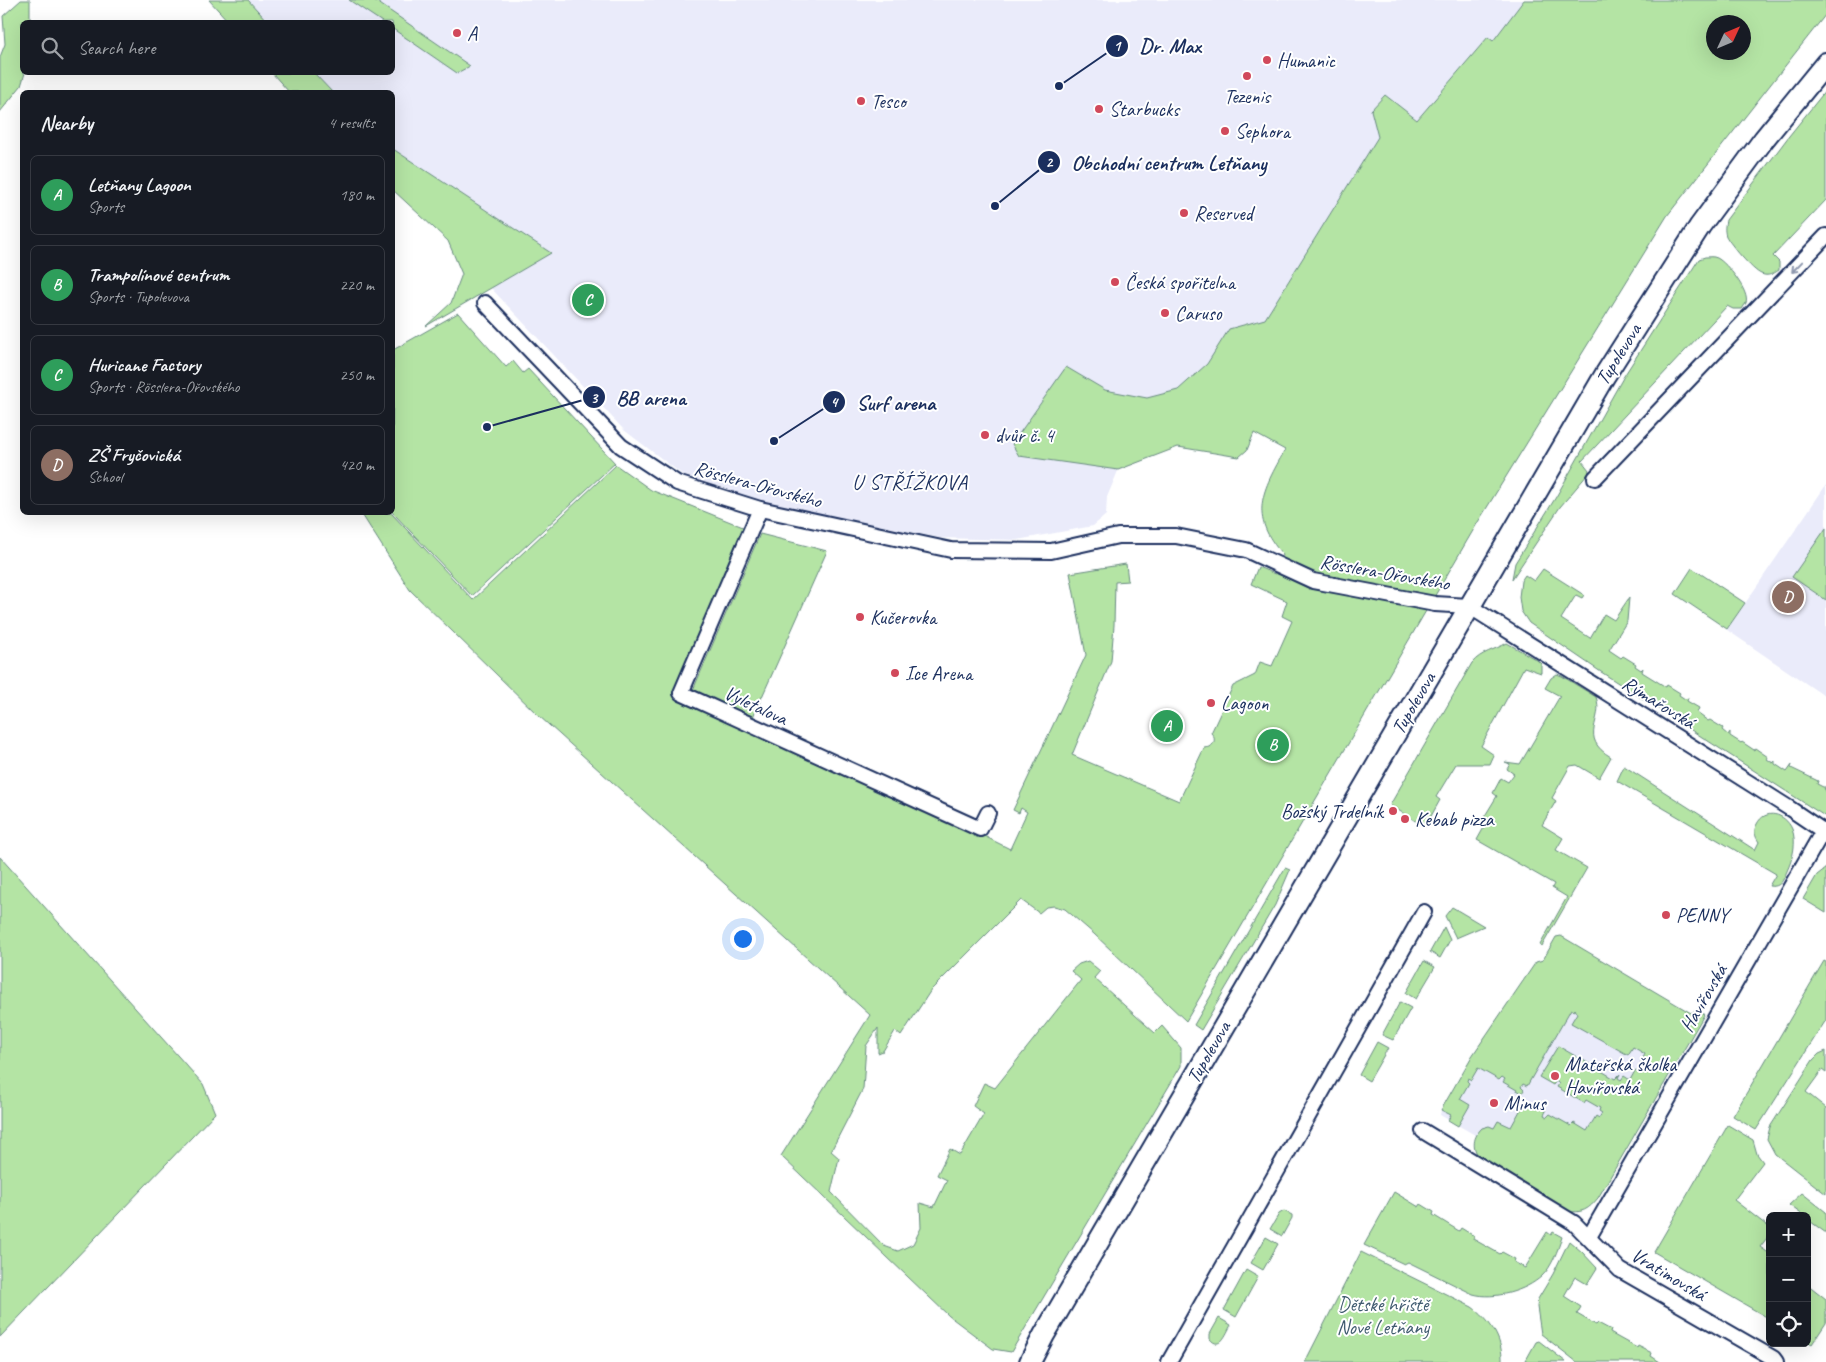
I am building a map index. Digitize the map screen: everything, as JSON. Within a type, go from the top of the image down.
[{"type":"main road","name":"Tupolevova","points":[[1030,1362],[1226,1021],[1605,375],[1700,226],[1764,139],[1826,64]]},
{"type":"street","points":[[1595,478],[1826,236]]},
{"type":"street","name":"Rösslera-Ořovského","points":[[485,303],[621,446],[677,483],[760,509],[951,550],[1051,552],[1118,536],[1176,536],[1246,550],[1313,581],[1435,604],[1469,606]]},
{"type":"street","name":"Vyletalova","points":[[760,509],[682,693],[980,829],[988,813]]},
{"type":"street","name":"Rýmařovská","points":[[1469,606],[1824,832]]},
{"type":"street","name":"Havířovská","points":[[1589,1237],[1824,832]]},
{"type":"street","points":[[1169,1362],[1424,912]]},
{"type":"street","name":"Vratimovská","points":[[1423,1132],[1574,1223],[1620,1270],[1773,1358],[1776,1362]]},
{"type":"shaded area","points":[[248,0],[1524,0],[1492,42],[1488,37],[1417,120],[1385,95],[1378,137],[1265,319],[1247,450],[1239,457],[1178,447],[1157,454],[1118,471],[1107,497],[1106,515],[1093,526],[1017,540],[940,538],[770,503],[683,475],[624,430],[491,288],[551,253],[395,150],[395,90],[330,90],[316,75],[395,75],[395,20],[266,20]]},
{"type":"shaded area","points":[[1826,485],[1826,697],[1727,630]]},
{"type":"shaded area","name":"Mateřská školka Havířovská","points":[[1536,962],[1665,1036],[1580,1195],[1440,1115],[1441,1110]]},
{"type":"green space","points":[[21,0],[30,0],[30,20],[20,20],[20,75],[24,75],[21,86],[0,112],[0,57],[5,44],[3,16]]},
{"type":"green space","points":[[209,0],[248,0],[266,20],[227,20]]},
{"type":"green space","points":[[349,0],[374,0],[470,66],[457,73],[395,30],[395,20],[379,20]]},
{"type":"green space","points":[[1524,0],[1826,0],[1826,14],[1667,216],[1478,522],[1186,1021],[1065,909],[1054,906],[1046,907],[1039,913],[1021,900],[931,990],[901,1036],[895,1031],[883,1051],[878,1053],[878,1028],[866,1046],[863,1089],[831,1151],[839,1158],[831,1192],[884,1246],[898,1251],[913,1244],[921,1228],[920,1203],[934,1207],[947,1180],[937,1175],[950,1149],[960,1155],[984,1114],[973,1106],[984,1083],[995,1088],[1081,980],[1071,971],[1079,964],[1088,961],[1100,971],[1094,978],[1155,1033],[1162,1026],[1181,1048],[1181,1066],[1011,1352],[993,1349],[949,1316],[781,1156],[870,1015],[539,716],[410,590],[362,515],[393,515],[473,600],[616,465],[651,490],[748,529],[676,698],[1010,849],[1027,812],[1021,808],[1019,813],[1013,810],[1086,655],[1070,573],[1126,564],[1128,581],[1115,582],[1111,661],[1072,755],[1179,801],[1204,748],[1210,747],[1214,742],[1214,737],[1211,733],[1233,686],[1255,675],[1260,662],[1272,666],[1292,621],[1282,616],[1287,601],[1251,584],[1258,567],[1275,574],[1283,555],[1265,528],[1262,503],[1270,478],[1285,450],[1254,433],[1247,450],[1239,457],[1178,447],[1118,470],[1019,456],[1012,444],[1066,367],[1105,390],[1147,398],[1178,390],[1207,364],[1229,329],[1265,319],[1378,137],[1371,110],[1385,95],[1417,120],[1488,37],[1493,41]]},
{"type":"green space","points":[[274,75],[316,75],[330,90],[287,90]]},
{"type":"green space","points":[[1826,90],[1826,200],[1773,256],[1779,262],[1779,270],[1770,275],[1761,274],[1747,263],[1728,240],[1725,232],[1726,220]]},
{"type":"green space","points":[[395,150],[551,253],[426,326],[451,303],[462,274],[448,241],[395,192]]},
{"type":"green space","points":[[1705,257],[1717,258],[1732,272],[1745,292],[1746,304],[1742,309],[1733,309],[1727,306],[1582,461],[1589,470],[1588,474],[1560,507],[1512,579],[1515,563],[1556,497],[1624,376],[1699,259]]},
{"type":"green space","points":[[458,313],[506,367],[513,361],[523,373],[528,369],[615,463],[472,596],[395,515],[395,349]]},
{"type":"green space","points":[[1826,528],[1826,600],[1792,577]]},
{"type":"green space","points":[[760,534],[827,551],[753,717],[693,690]]},
{"type":"green space","points":[[1692,568],[1745,603],[1727,629],[1675,594]]},
{"type":"green space","points":[[1543,569],[1584,595],[1582,598],[1576,595],[1561,619],[1590,638],[1604,614],[1614,620],[1629,598],[1627,621],[1609,650],[1621,658],[1623,656],[1636,664],[1635,666],[1641,670],[1643,668],[1642,672],[1666,687],[1667,685],[1680,693],[1679,695],[1685,699],[1688,698],[1687,701],[1699,708],[1697,713],[1723,728],[1722,730],[1728,735],[1730,732],[1730,736],[1754,750],[1755,748],[1773,763],[1775,761],[1775,764],[1787,772],[1792,765],[1791,768],[1818,781],[1817,784],[1826,787],[1824,789],[1826,790],[1826,817],[1598,670],[1529,623],[1521,611],[1519,597],[1521,581],[1525,575],[1534,581]]},
{"type":"green space","points":[[1507,643],[1537,660],[1541,664],[1541,673],[1524,667],[1481,746],[1494,755],[1490,764],[1456,764],[1436,797],[1440,800],[1425,827],[1390,805],[1472,663],[1484,654]]},
{"type":"green space","points":[[1557,674],[1596,697],[1598,705],[1594,735],[1601,750],[1611,757],[1599,778],[1577,765],[1570,766],[1552,798],[1556,801],[1542,825],[1563,838],[1556,850],[1587,868],[1542,946],[1540,945],[1567,897],[1552,888],[1554,884],[1477,840],[1487,822],[1483,819],[1497,796],[1493,793],[1501,778],[1508,782],[1514,774],[1507,769],[1510,764],[1505,762],[1520,764],[1560,696],[1545,688],[1551,678]]},
{"type":"green space","points":[[1624,766],[1755,850],[1759,842],[1755,829],[1761,819],[1770,814],[1775,814],[1785,819],[1792,829],[1794,850],[1781,883],[1776,886],[1769,886],[1776,874],[1617,781]]},
{"type":"green space","points":[[0,857],[203,1084],[215,1113],[0,1337]]},
{"type":"green space","points":[[1285,868],[1290,870],[1275,905],[1201,1030],[1194,1025]]},
{"type":"green space","points":[[1826,868],[1826,913],[1803,899],[1817,875]]},
{"type":"green space","points":[[1452,907],[1484,926],[1456,938],[1445,916]]},
{"type":"green space","points":[[1444,927],[1450,940],[1440,958],[1430,952]]},
{"type":"green space","name":"Mateřská školka Havířovská","points":[[1561,936],[1691,1013],[1699,1009],[1704,1015],[1598,1198],[1588,1208],[1577,1212],[1567,1211],[1483,1161],[1475,1149],[1476,1136],[1482,1128],[1489,1126],[1494,1128],[1498,1121],[1511,1127],[1526,1100],[1546,1111],[1544,1115],[1547,1117],[1550,1114],[1571,1126],[1574,1123],[1587,1131],[1596,1116],[1599,1118],[1602,1113],[1599,1111],[1600,1108],[1586,1100],[1584,1103],[1557,1087],[1559,1084],[1556,1081],[1553,1085],[1539,1077],[1558,1046],[1577,1057],[1575,1060],[1578,1062],[1581,1059],[1615,1079],[1620,1074],[1618,1078],[1621,1080],[1624,1076],[1630,1080],[1635,1071],[1639,1073],[1643,1066],[1640,1064],[1645,1054],[1633,1047],[1628,1055],[1571,1023],[1577,1013],[1575,1009],[1574,1011],[1571,1009],[1527,1086],[1523,1084],[1521,1087],[1524,1090],[1522,1093],[1503,1082],[1505,1079],[1502,1077],[1499,1080],[1478,1068],[1471,1080],[1468,1078],[1467,1081],[1469,1083],[1460,1099],[1470,1105],[1458,1126],[1448,1120],[1451,1115],[1441,1110],[1472,1056],[1536,962],[1543,960],[1556,937]]},
{"type":"green space","points":[[1424,961],[1435,967],[1416,999],[1406,993]]},
{"type":"green space","points":[[1824,961],[1826,962],[1826,1020],[1756,1130],[1733,1116]]},
{"type":"green space","points":[[1400,1002],[1411,1008],[1393,1040],[1382,1035]]},
{"type":"green space","points":[[1377,1042],[1388,1048],[1369,1081],[1359,1075]]},
{"type":"green space","points":[[1826,1051],[1826,1073],[1822,1070],[1806,1092],[1826,1108],[1826,1194],[1775,1154],[1767,1139],[1770,1127],[1813,1060],[1819,1054]]},
{"type":"green space","points":[[1728,1125],[1753,1140],[1757,1154],[1763,1162],[1734,1200],[1766,1225],[1766,1239],[1760,1247],[1766,1251],[1766,1317],[1654,1252]]},
{"type":"green space","points":[[1394,1192],[1419,1207],[1421,1204],[1434,1212],[1433,1215],[1459,1231],[1461,1228],[1474,1236],[1473,1239],[1500,1254],[1502,1252],[1515,1259],[1514,1262],[1525,1268],[1547,1232],[1551,1235],[1553,1232],[1562,1237],[1549,1268],[1535,1281],[1519,1290],[1500,1295],[1481,1296],[1473,1294],[1408,1262],[1404,1264],[1364,1245]]},
{"type":"green space","points":[[1802,1193],[1826,1212],[1826,1233],[1811,1222],[1811,1212],[1799,1212],[1789,1205]]},
{"type":"green space","points":[[1284,1211],[1292,1215],[1292,1218],[1282,1236],[1270,1229],[1279,1214]]},
{"type":"green space","points":[[1266,1237],[1278,1244],[1263,1270],[1251,1263]]},
{"type":"green space","points":[[1569,1241],[1597,1268],[1587,1284],[1575,1277],[1564,1296],[1581,1307],[1577,1314],[1596,1325],[1598,1323],[1611,1330],[1610,1333],[1637,1348],[1638,1346],[1652,1353],[1651,1356],[1660,1362],[1577,1362],[1541,1334],[1537,1307],[1538,1299]]},
{"type":"green space","name":"Dětské hřiště Nové Letňany","points":[[1361,1252],[1472,1307],[1490,1324],[1498,1338],[1502,1362],[1305,1362]]},
{"type":"green space","points":[[1246,1270],[1258,1277],[1236,1317],[1224,1310]]},
{"type":"green space","points":[[1811,1287],[1826,1299],[1826,1323],[1812,1344]]},
{"type":"green space","points":[[1219,1318],[1231,1325],[1225,1337],[1217,1343],[1210,1339],[1210,1334]]},
{"type":"green space","points":[[1539,1341],[1566,1362],[1525,1362],[1536,1342]]},
{"type":"place","name":"A","points":[[457,33]]},
{"type":"place","name":"Humanic","points":[[1267,60]]},
{"type":"place","name":"Tezenis","points":[[1247,76]]},
{"type":"place","name":"Dr. Max","points":[[1059,86]]},
{"type":"place","name":"Tesco","points":[[861,101]]},
{"type":"place","name":"Starbucks","points":[[1099,109]]},
{"type":"place","name":"Sephora","points":[[1225,131]]},
{"type":"place","name":"Obchodní centrum Letňany","points":[[995,206]]},
{"type":"place","name":"Reserved","points":[[1184,213]]},
{"type":"place","name":"Česká spořitelna","points":[[1115,282]]},
{"type":"place","name":"Huricane Factory","points":[[588,300]]},
{"type":"place","name":"Caruso","points":[[1165,313]]},
{"type":"place","name":"BB arena","points":[[487,427]]},
{"type":"place","name":"dvůr č. 4","points":[[985,435]]},
{"type":"place","name":"Surf arena","points":[[774,441]]},
{"type":"place","name":"ZŠ Fryčovická","points":[[1788,597]]},
{"type":"place","name":"Kučerovka","points":[[860,617]]},
{"type":"place","name":"Ice Arena","points":[[895,673]]},
{"type":"place","name":"Lagoon","points":[[1211,703]]},
{"type":"place","name":"Letňany Lagoon","points":[[1167,726]]},
{"type":"place","name":"Trampolínové centrum","points":[[1273,745]]},
{"type":"place","name":"Božský Trdelník","points":[[1393,811]]},
{"type":"place","name":"Kebab pizza","points":[[1405,819]]},
{"type":"place","name":"PENNY","points":[[1666,915]]},
{"type":"place","name":"Mateřská školka Havířovská","points":[[1555,1076]]},
{"type":"place","name":"Minus","points":[[1494,1103]]},
{"type":"district","name":"U STŘÍŽKOVA","points":[[910,482]]}]
